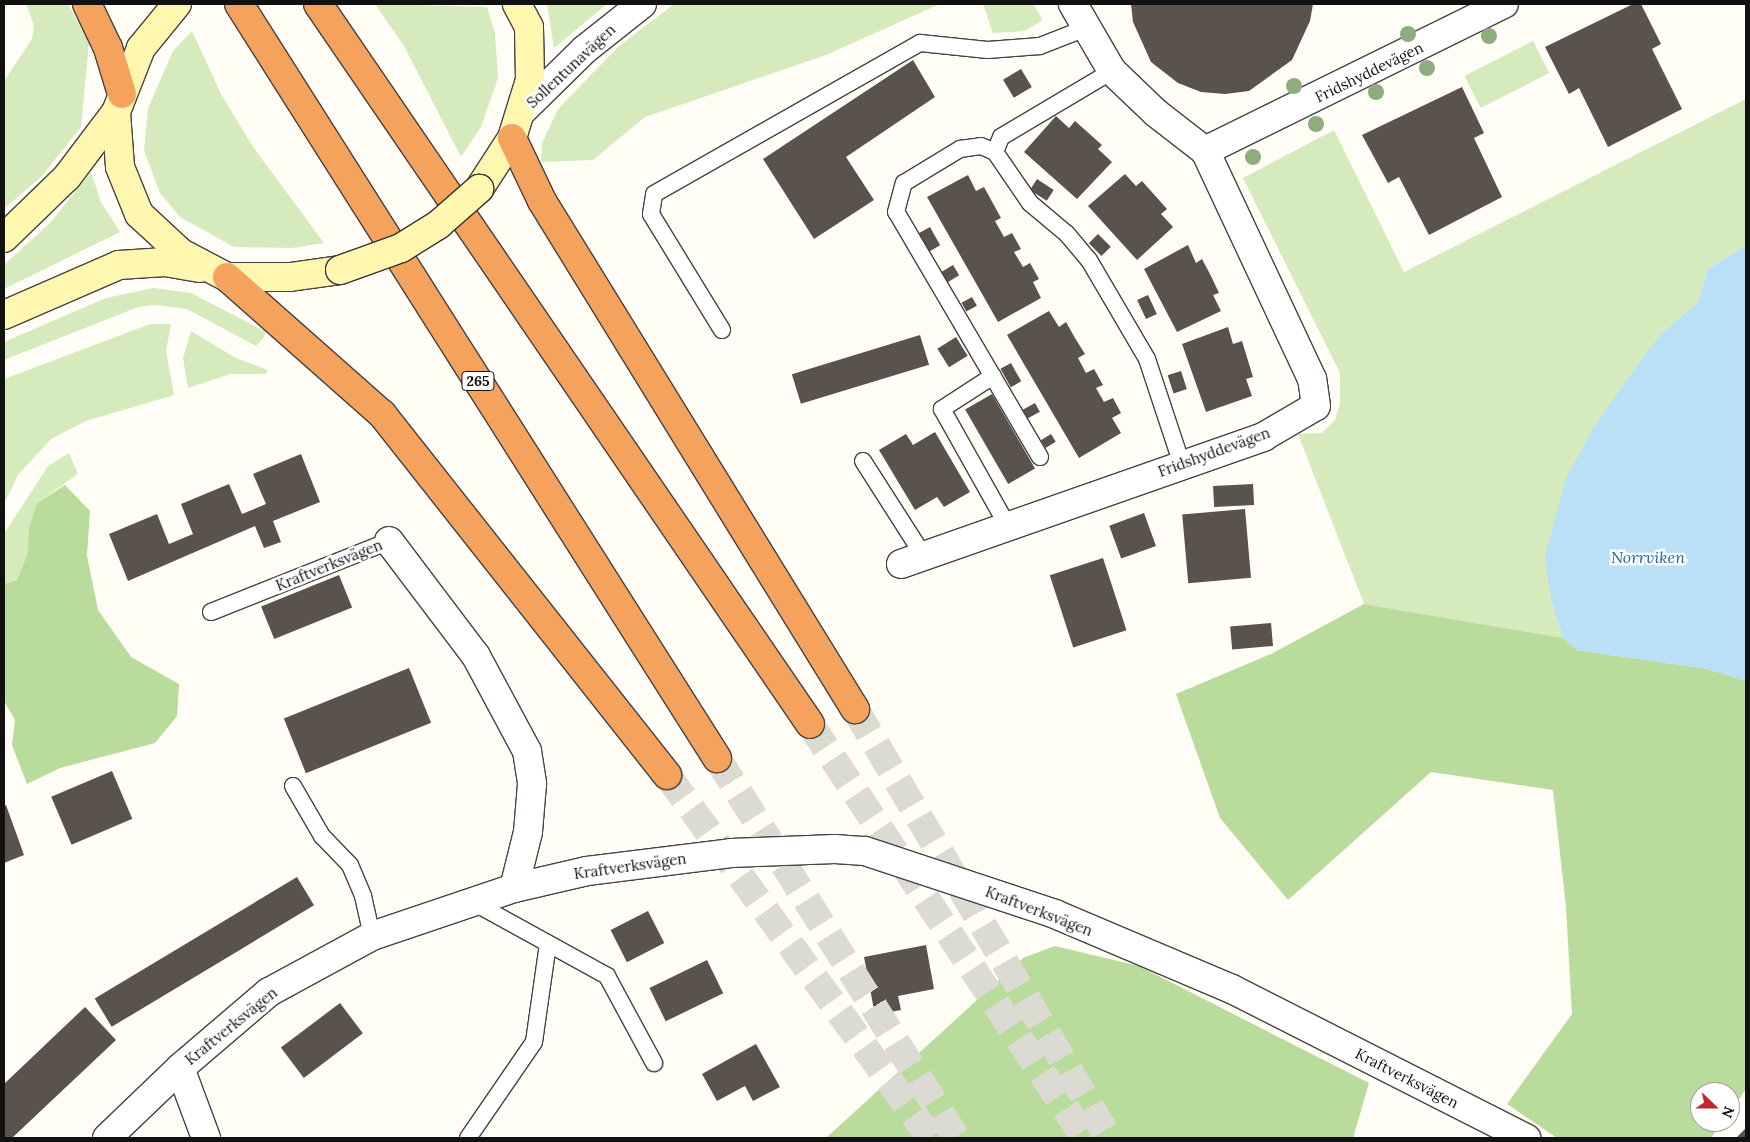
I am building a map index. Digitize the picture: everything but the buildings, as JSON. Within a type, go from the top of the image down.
[{"type":"highway","points":[[86,4],[108,48],[119,103]]},
{"type":"highway","name":"265","points":[[238,4],[718,758]]},
{"type":"highway","points":[[318,4],[810,724]]},
{"type":"highway","points":[[512,138],[542,201],[855,709]]},
{"type":"highway","points":[[220,273],[382,414],[667,775]]},
{"type":"main road","points":[[4,315],[119,265],[165,262],[220,273],[290,277],[340,270],[401,248],[438,224],[479,189],[512,138],[523,110],[530,80],[529,27],[516,4]]},
{"type":"main road","points":[[4,238],[67,177],[119,103],[141,48],[175,6]]},
{"type":"main road","points":[[119,103],[120,167],[139,214],[181,253],[220,273]]},
{"type":"street","name":"Sollentunavägen","points":[[523,110],[584,50],[642,4]]},
{"type":"street","name":"Fridshyddevägen","points":[[912,560],[1007,525],[1263,437],[1316,406],[1312,379],[1206,151],[1156,113],[1112,71],[1074,4]]},
{"type":"street","name":"Fridshyddevägen","points":[[1206,151],[1504,4]]},
{"type":"street","name":"Kraftverksvägen","points":[[389,541],[476,656],[527,752],[532,784],[528,832],[514,888]]},
{"type":"street","name":"Kraftverksvägen","points":[[107,1138],[180,1068],[268,992],[372,936],[514,888],[587,871],[731,853],[805,849],[865,851],[1055,914],[1232,990],[1526,1138]]},
{"type":"street","points":[[180,1068],[206,1138]]},
{"type":"lane","points":[[722,330],[652,214],[654,194],[920,43],[988,50],[1040,46],[1086,28]]},
{"type":"lane","points":[[995,152],[1001,137],[1112,71]]},
{"type":"lane","points":[[1040,456],[896,212],[904,183],[960,150],[981,146],[995,152],[1030,203],[1067,234],[1114,298],[1147,359],[1182,465]]},
{"type":"lane","points":[[993,376],[942,409],[1007,525]]},
{"type":"lane","points":[[863,461],[912,560]]},
{"type":"lane","name":"Kraftverksvägen","points":[[212,612],[389,541]]},
{"type":"lane","points":[[293,786],[322,836],[350,865],[363,896],[372,936]]},
{"type":"lane","points":[[473,902],[607,976],[654,1063]]},
{"type":"lane","points":[[468,1138],[534,1042],[548,944]]},
{"type":"green space","points":[[26,4],[68,4],[89,43],[81,127],[42,176],[4,209],[4,81],[32,39],[34,26]]},
{"type":"green space","points":[[375,4],[487,7],[495,33],[498,78],[481,127],[461,157],[404,46]]},
{"type":"green space","points":[[547,4],[607,4],[554,48]]},
{"type":"green space","points":[[674,4],[940,4],[826,55],[645,117],[593,160],[541,162],[542,143],[558,109],[618,47]]},
{"type":"green space","points":[[983,4],[1033,4],[1043,20],[1025,31],[993,33]]},
{"type":"green space","points":[[192,31],[221,94],[253,147],[324,243],[292,248],[234,247],[180,217],[160,193],[144,150],[148,108],[173,51]]},
{"type":"green space","points":[[1533,41],[1549,73],[1481,108],[1464,76]]},
{"type":"green space","points":[[1746,99],[1746,245],[1708,269],[1698,302],[1662,333],[1551,599],[1563,638],[1364,604],[1298,434],[1322,433],[1335,420],[1340,404],[1340,373],[1243,178],[1334,130],[1404,272]]},
{"type":"green space","points":[[91,172],[101,202],[120,232],[4,289],[4,265],[50,223]]},
{"type":"green space","points":[[154,288],[191,293],[266,332],[264,337],[256,346],[187,309],[155,305],[138,307],[4,360],[4,342],[106,298]]},
{"type":"green space","points":[[150,324],[171,324],[166,351],[174,395],[86,421],[51,439],[18,475],[4,504],[4,379]]},
{"type":"green space","points":[[191,331],[234,357],[268,370],[266,374],[231,374],[188,388],[183,358]]},
{"type":"green space","points":[[69,453],[78,474],[37,503],[29,528],[27,555],[17,580],[4,584],[4,534],[48,466]]},
{"type":"green space","points":[[65,485],[90,511],[87,556],[98,610],[131,657],[179,684],[177,716],[155,743],[60,768],[27,784],[12,745],[15,720],[4,701],[4,584],[17,580],[27,555],[29,528],[37,503]]},
{"type":"green space","points":[[1364,604],[1563,638],[1577,650],[1708,669],[1746,681],[1746,1089],[1740,1098],[1740,1082],[1690,1082],[1690,1132],[1716,1132],[1711,1138],[1557,1138],[1507,1104],[1572,1014],[1566,907],[1553,790],[1431,772],[1288,900],[1220,818],[1176,694],[1273,653]]},
{"type":"green space","points":[[1055,946],[1139,966],[1369,1083],[1353,1138],[826,1138],[1023,958]]},
{"type":"water","name":"Norrviken","points":[[1746,245],[1746,681],[1708,669],[1577,650],[1563,638],[1551,599],[1545,557],[1566,478],[1593,429],[1633,371],[1662,333],[1698,302],[1708,269]]},
{"type":"tunnel","points":[[855,709],[1109,1138]]},
{"type":"tunnel","points":[[810,724],[1085,1138]]},
{"type":"tunnel","points":[[717,758],[956,1138]]},
{"type":"tunnel","points":[[667,775],[931,1138]]}]
